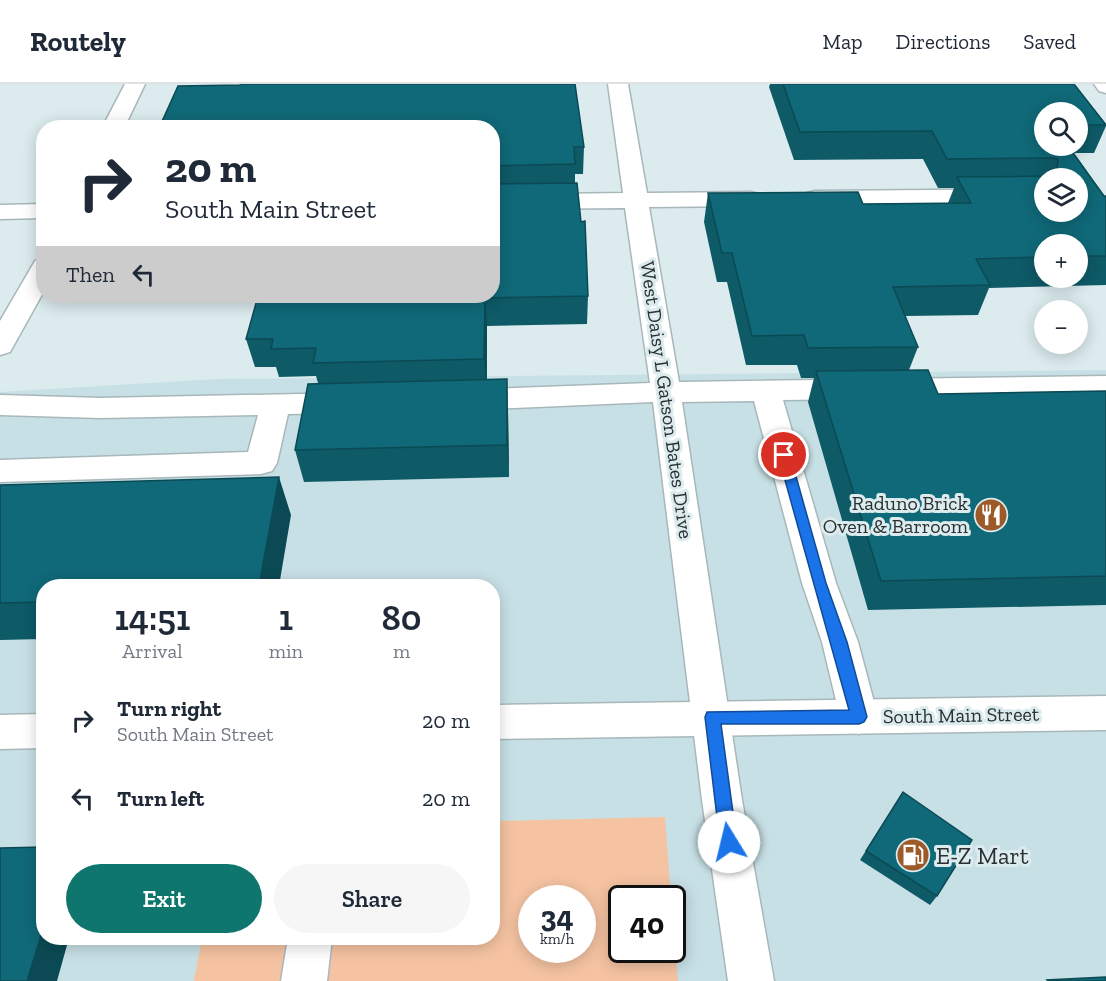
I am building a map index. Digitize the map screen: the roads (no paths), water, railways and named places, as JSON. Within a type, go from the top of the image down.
[{"type":"street","points":[[117,120],[135,84]]},
{"type":"street","name":"West Daisy L Gatson Bates Drive","points":[[618,84],[666,392],[722,800],[751,981]]},
{"type":"street","points":[[797,199],[1034,196]]},
{"type":"street","points":[[500,202],[774,199]]},
{"type":"street","points":[[0,212],[36,211]]},
{"type":"street","points":[[0,346],[36,281]]},
{"type":"street","points":[[440,401],[666,392],[1106,386]]},
{"type":"street","points":[[766,390],[819,583],[840,642],[859,717]]},
{"type":"street","points":[[0,405],[100,408],[381,402]]},
{"type":"street","points":[[0,471],[261,463],[275,405]]},
{"type":"street","name":"South Main Street","points":[[500,722],[1106,713]]},
{"type":"street","points":[[0,732],[36,731]]},
{"type":"street","points":[[304,981],[309,945]]},
{"type":"place","name":"Raduno Brick Oven & Barroom","points":[[991,515]]},
{"type":"place","name":"E-Z Mart","points":[[913,855]]}]
